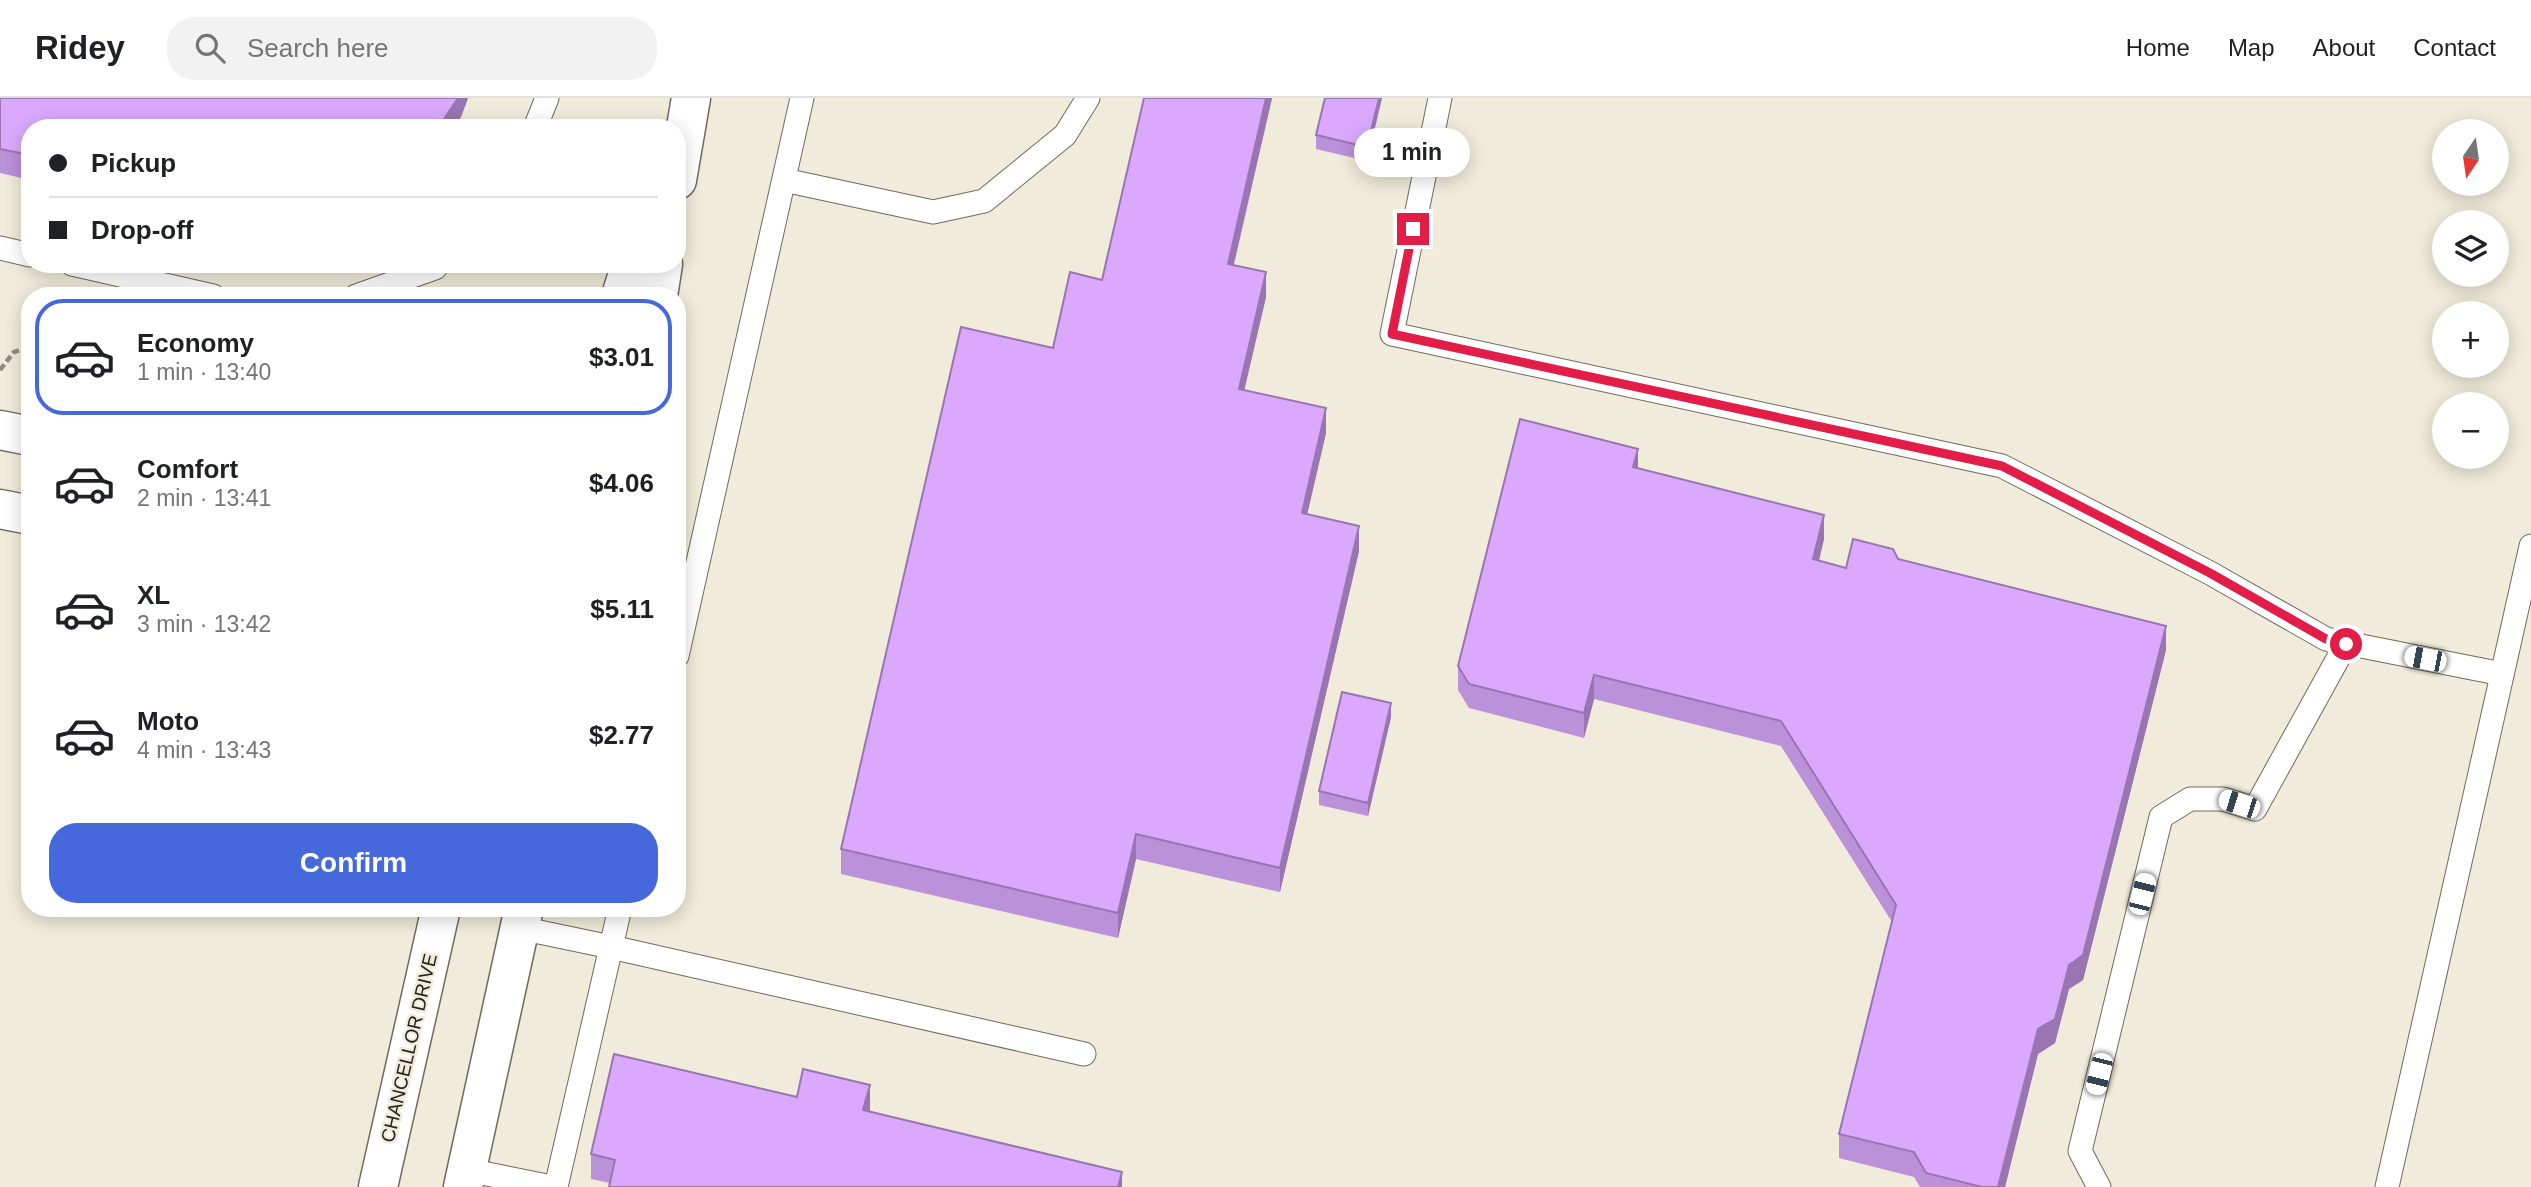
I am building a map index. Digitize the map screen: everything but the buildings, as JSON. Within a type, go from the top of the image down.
[{"type":"street","points":[[673,119],[679,98]]},
{"type":"street","points":[[686,127],[691,98]]},
{"type":"street","points":[[0,430],[21,434]]},
{"type":"street","points":[[0,509],[21,513]]},
{"type":"street","name":"CHANCELLOR DRIVE","points":[[378,1187],[438,917]]},
{"type":"street","points":[[465,1179],[522,918]]},
{"type":"lane","points":[[539,119],[547,98]]},
{"type":"lane","points":[[686,616],[802,98]]},
{"type":"lane","points":[[784,180],[933,212],[984,201],[1065,135],[1088,98]]},
{"type":"lane","points":[[1440,98],[1392,334],[2002,466],[2210,573],[2326,639],[2502,674]]},
{"type":"lane","points":[[0,248],[21,253]]},
{"type":"lane","points":[[112,273],[174,287]]},
{"type":"lane","points":[[381,287],[421,273]]},
{"type":"lane","points":[[2387,1187],[2531,547]]},
{"type":"lane","points":[[2099,1187],[2080,1151],[2161,817],[2190,799],[2223,799],[2255,809],[2346,644]]},
{"type":"lane","points":[[465,1179],[554,1187],[618,917]]},
{"type":"lane","points":[[522,918],[611,947],[1084,1054]]},
{"type":"path","points":[[0,370],[14,352],[21,350]]},
{"type":"route","points":[[1413,229],[1392,334],[2002,466],[2210,573],[2326,639],[2346,644]]}]
